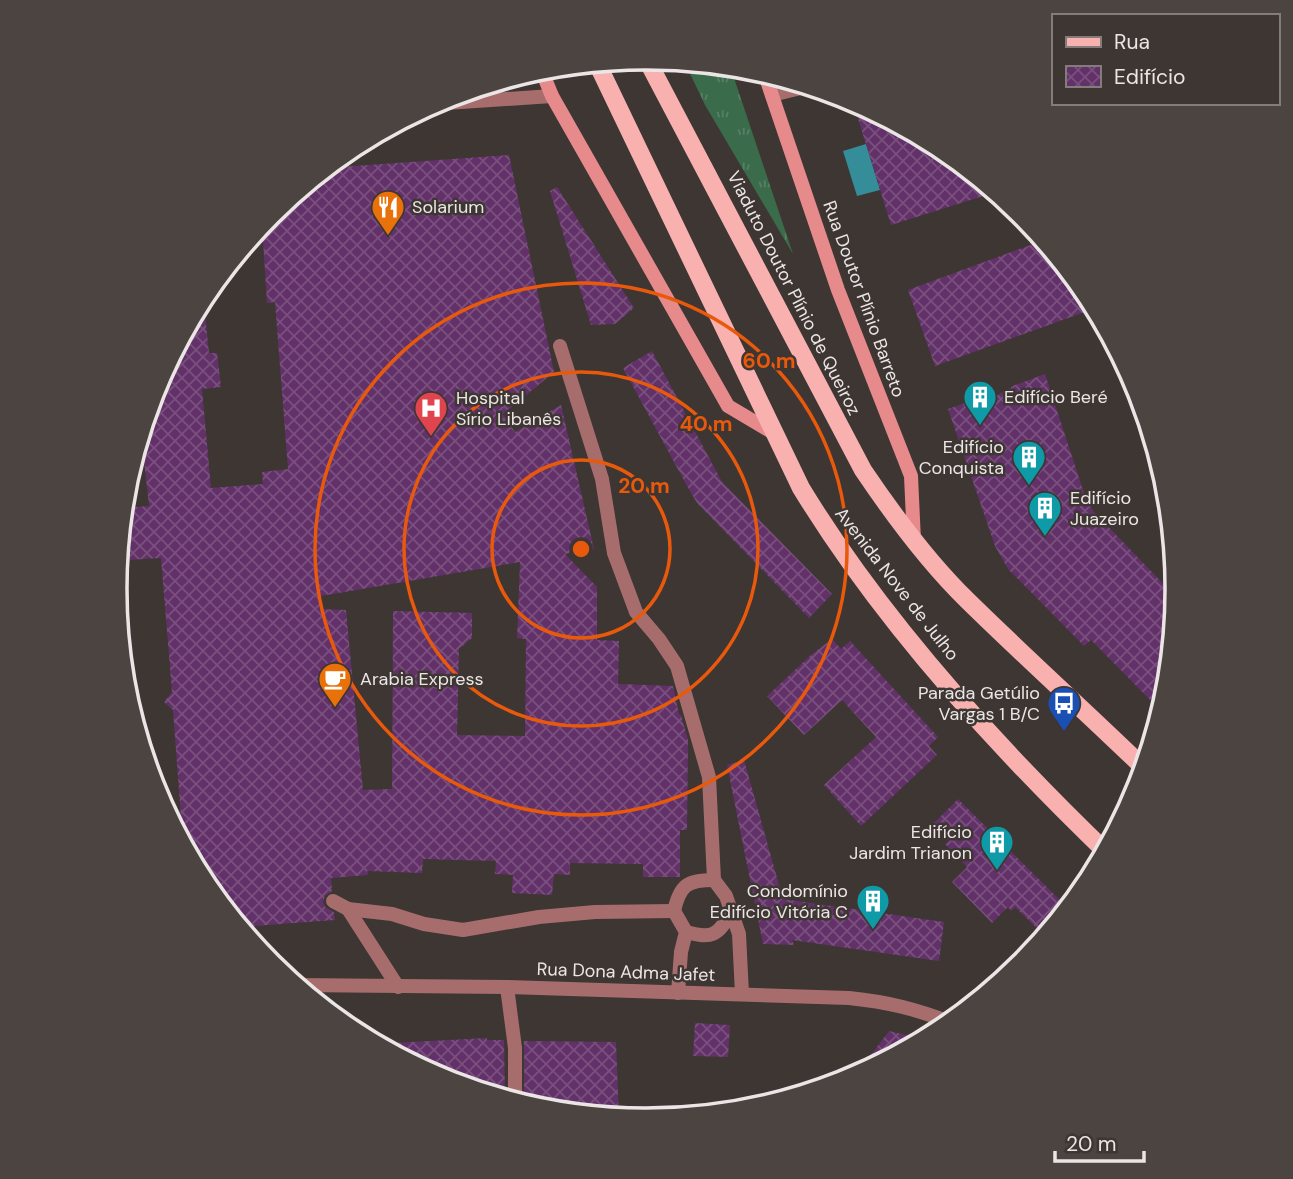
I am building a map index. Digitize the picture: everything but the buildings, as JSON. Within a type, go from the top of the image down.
[{"type":"main road","name":"Viaduto Doutor Plínio de Queiroz","points":[[653,70],[863,470],[914,541]]},
{"type":"main road","points":[[601,72],[777,435]]},
{"type":"main road","points":[[545,80],[552,96],[728,406],[777,435]]},
{"type":"main road","name":"Rua Doutor Plínio Barreto","points":[[769,85],[838,290],[911,476],[914,541]]},
{"type":"main road","name":"Avenida Nove de Julho","points":[[777,435],[801,488],[824,526],[867,585],[995,740],[1098,844]]},
{"type":"main road","points":[[914,541],[965,598],[1136,761]]},
{"type":"street","points":[[772,95],[790,91]]},
{"type":"street","points":[[471,101],[552,96]]},
{"type":"street","points":[[560,346],[602,479],[614,553],[636,612],[677,666],[709,777],[714,880],[726,896],[739,934],[742,994]]},
{"type":"street","points":[[678,993],[681,952],[686,932],[674,911],[679,892],[695,880],[714,880]]},
{"type":"street","points":[[333,901],[348,909],[392,914],[463,930],[539,917],[595,912],[674,911]]},
{"type":"street","points":[[348,909],[398,987]]},
{"type":"street","points":[[686,932],[704,937],[722,929],[731,912]]},
{"type":"street","name":"Rua Dona Adma Jafet","points":[[310,985],[507,987],[849,998],[887,1002],[939,1018]]},
{"type":"street","points":[[507,987],[515,1048],[515,1092]]},
{"type":"green space","points":[[689,72],[734,78],[793,254],[705,105]]},
{"type":"water","points":[[866,144],[880,190],[857,196],[843,151]]},
{"type":"place","name":"Solarium","points":[[388,237]]},
{"type":"place","name":"Edifício Beré","points":[[980,427]]},
{"type":"place","name":"Hospital Sírio Libanês","points":[[431,438]]},
{"type":"place","name":"Edifício Conquista","points":[[1029,487]]},
{"type":"place","name":"Edifício Juazeiro","points":[[1045,538]]},
{"type":"place","name":"Arabia Express","points":[[335,709]]},
{"type":"place","name":"Parada Getúlio Vargas 1 B/C","points":[[1064,733]]},
{"type":"place","name":"Edifício Jardim Trianon","points":[[997,872]]},
{"type":"place","name":"Condomínio Edifício Vitória C","points":[[873,931]]}]
